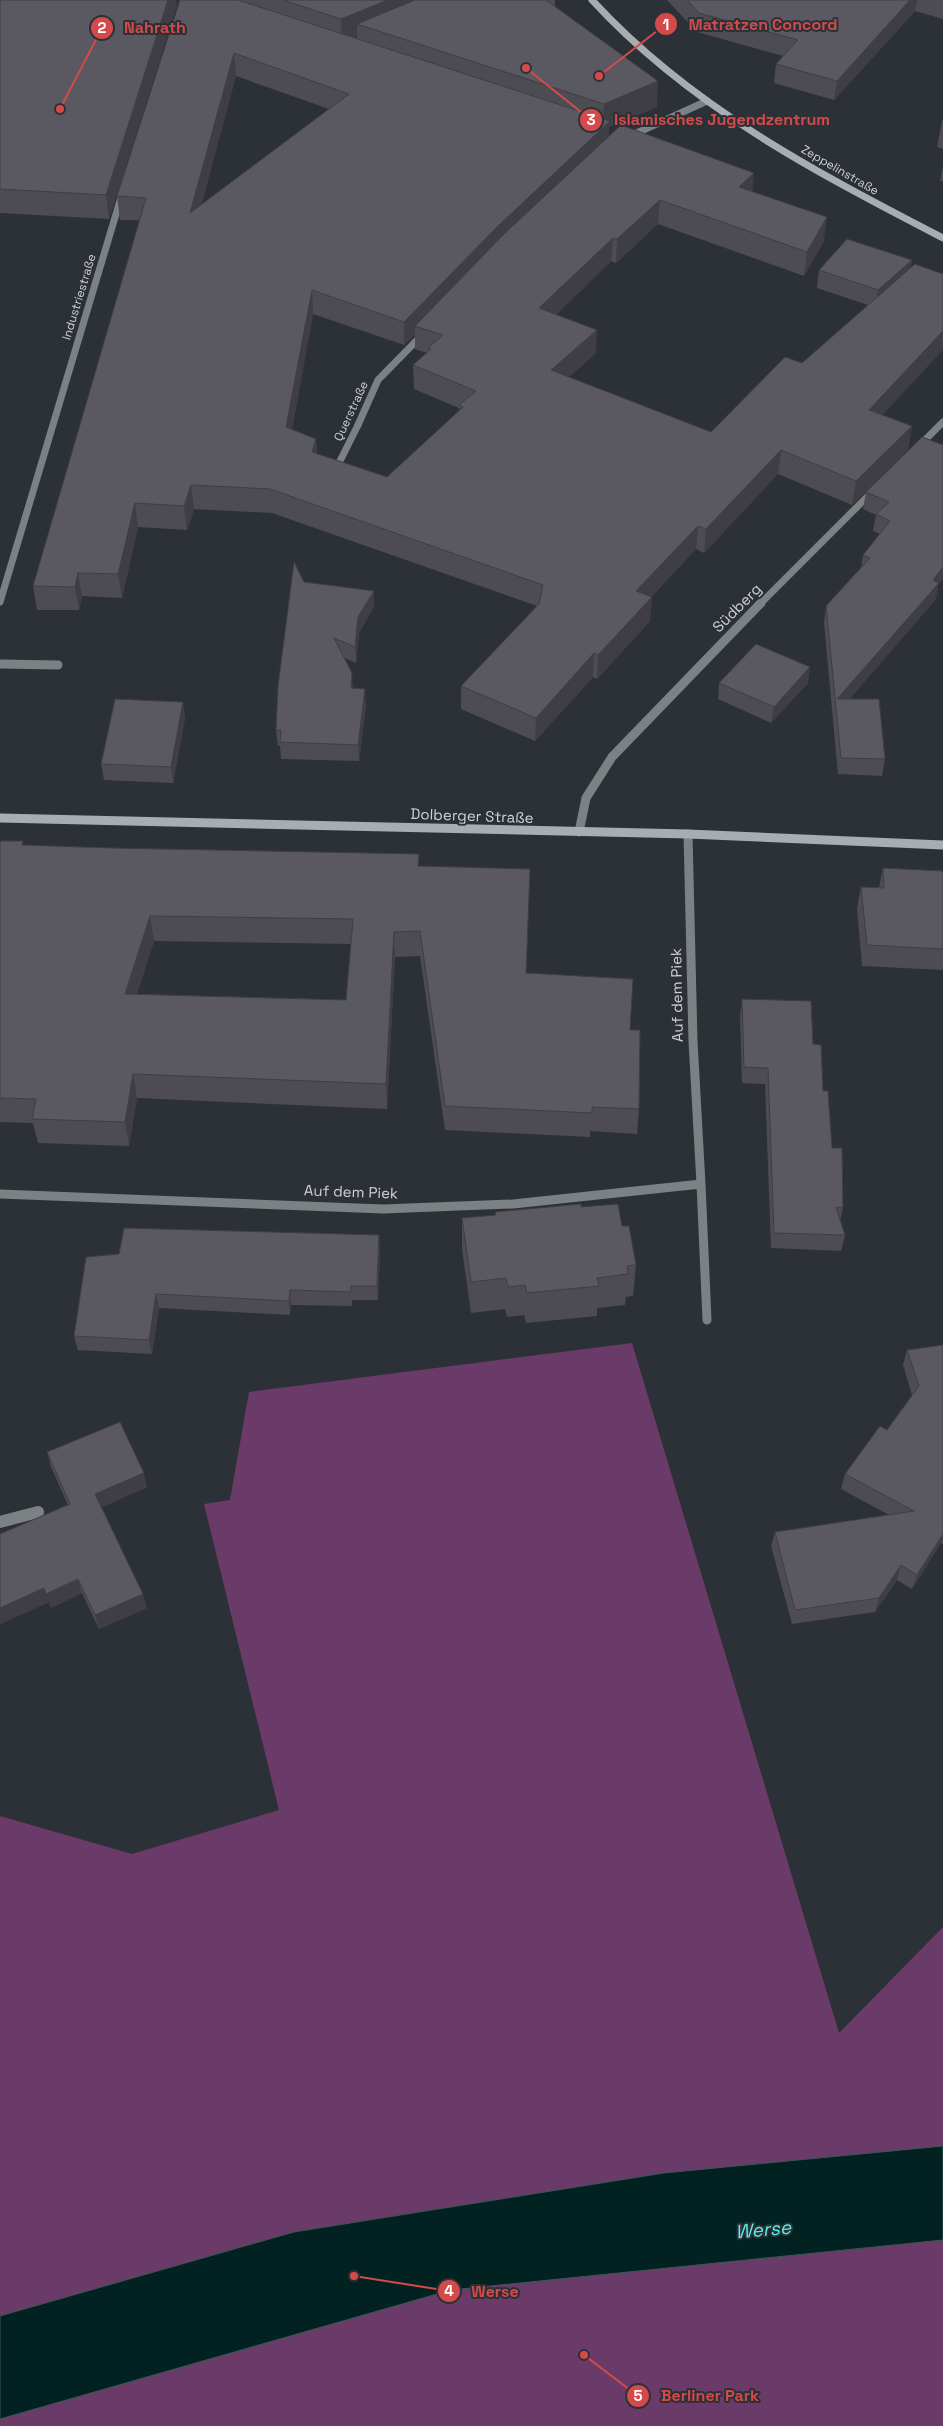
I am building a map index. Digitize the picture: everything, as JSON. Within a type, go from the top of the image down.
[{"type":"street","name":"Zeppelinstraße","points":[[592,0],[633,44],[707,101],[840,185],[943,238]]},
{"type":"street","points":[[620,140],[707,101]]},
{"type":"street","name":"Industriestraße","points":[[0,602],[124,188]]},
{"type":"street","name":"Querstraße","points":[[338,465],[378,380],[432,324]]},
{"type":"street","points":[[907,457],[943,422]]},
{"type":"street","name":"Südberg","points":[[579,832],[586,798],[612,757],[742,622],[879,485]]},
{"type":"street","points":[[0,664],[58,664]]},
{"type":"street","name":"Dolberger Straße","points":[[0,818],[688,834],[943,845]]},
{"type":"street","name":"Auf dem Piek","points":[[688,834],[693,1041],[707,1320]]},
{"type":"street","name":"Auf dem Piek","points":[[0,1194],[383,1209],[513,1204],[701,1184]]},
{"type":"street","points":[[0,1522],[38,1512]]},
{"type":"shaded area","points":[[632,1343],[839,2033],[943,1927],[943,2146],[664,2173],[294,2232],[0,2316],[0,1816],[132,1854],[279,1810],[204,1504],[230,1500],[249,1392]]},
{"type":"shaded area","points":[[943,2240],[943,2426],[0,2426],[0,2419],[451,2290]]},
{"type":"water","points":[[943,2146],[943,2240],[451,2290],[0,2419],[0,2316],[294,2232],[664,2173]]},
{"type":"building","points":[[0,0],[168,0],[106,195],[0,189]]},
{"type":"building","points":[[180,0],[238,0],[610,121],[497,227],[404,322],[312,290],[286,427],[316,439],[312,452],[387,477],[463,407],[459,405],[476,391],[413,365],[443,335],[415,326],[504,234],[621,125],[754,173],[739,187],[827,217],[807,252],[660,200],[617,239],[613,238],[539,308],[597,330],[551,370],[711,432],[785,357],[802,363],[915,264],[943,274],[943,331],[869,410],[912,426],[856,481],[781,450],[706,529],[698,526],[636,591],[652,597],[598,655],[594,653],[536,718],[461,686],[539,604],[543,585],[270,489],[191,485],[184,506],[135,503],[118,574],[78,573],[75,587],[33,586],[146,198],[117,196]],"holes":[[[234,53],[349,94],[190,213]]]},
{"type":"building","points":[[283,0],[388,0],[341,19]]},
{"type":"building","points":[[415,0],[546,0],[658,81],[604,104],[357,24]]},
{"type":"building","points":[[687,0],[910,0],[837,81],[776,64],[798,40],[699,13]]},
{"type":"building","points":[[847,239],[912,260],[878,290],[819,270]]},
{"type":"building","points":[[922,437],[943,445],[943,567],[933,580],[939,583],[837,699],[879,699],[885,759],[841,758],[826,606],[870,558],[863,555],[890,521],[876,514],[889,502],[866,492]]},
{"type":"building","points":[[294,562],[304,582],[374,591],[358,617],[355,647],[334,638],[352,673],[351,688],[365,689],[358,745],[280,742],[281,730],[276,730],[278,686]]},
{"type":"building","points":[[756,644],[810,667],[774,707],[719,683]]},
{"type":"building","points":[[115,699],[183,702],[171,767],[101,764]]},
{"type":"building","points":[[0,841],[23,841],[22,845],[112,848],[419,854],[418,866],[530,869],[526,973],[633,979],[630,1030],[640,1030],[639,1109],[592,1107],[592,1113],[445,1106],[420,931],[394,932],[386,1084],[133,1074],[125,1122],[32,1119],[36,1099],[0,1098]],"holes":[[[150,916],[353,919],[346,1000],[125,994]]]},
{"type":"building","points":[[883,868],[943,871],[943,949],[867,945],[861,887],[884,888]]},
{"type":"building","points":[[742,999],[811,1001],[813,1044],[821,1045],[823,1091],[828,1091],[832,1148],[842,1148],[843,1208],[836,1207],[845,1235],[774,1233],[768,1068],[744,1067]]},
{"type":"building","points":[[581,1204],[581,1207],[618,1204],[622,1226],[629,1226],[636,1265],[627,1266],[628,1274],[597,1278],[599,1286],[527,1293],[525,1285],[508,1287],[506,1278],[471,1282],[462,1218],[496,1215],[495,1212]]},
{"type":"building","points":[[124,1228],[379,1235],[377,1286],[351,1286],[351,1292],[290,1290],[289,1301],[156,1294],[149,1340],[74,1336],[86,1257],[119,1254]]},
{"type":"building","points":[[943,1345],[943,1534],[917,1575],[901,1565],[879,1598],[795,1610],[775,1532],[914,1511],[845,1474],[880,1426],[887,1430],[919,1386],[907,1350]]},
{"type":"building","points":[[120,1422],[144,1473],[95,1494],[143,1594],[95,1615],[78,1579],[46,1594],[44,1588],[0,1608],[0,1534],[70,1504],[47,1452]]},
{"type":"place","name":"Islamisches Jugendzentrum","points":[[526,68]]},
{"type":"place","name":"Matratzen Concord","points":[[599,76]]},
{"type":"place","name":"Nahrath","points":[[60,109]]},
{"type":"place","name":"Werse","points":[[354,2276]]},
{"type":"place","name":"Berliner Park","points":[[584,2355]]}]
